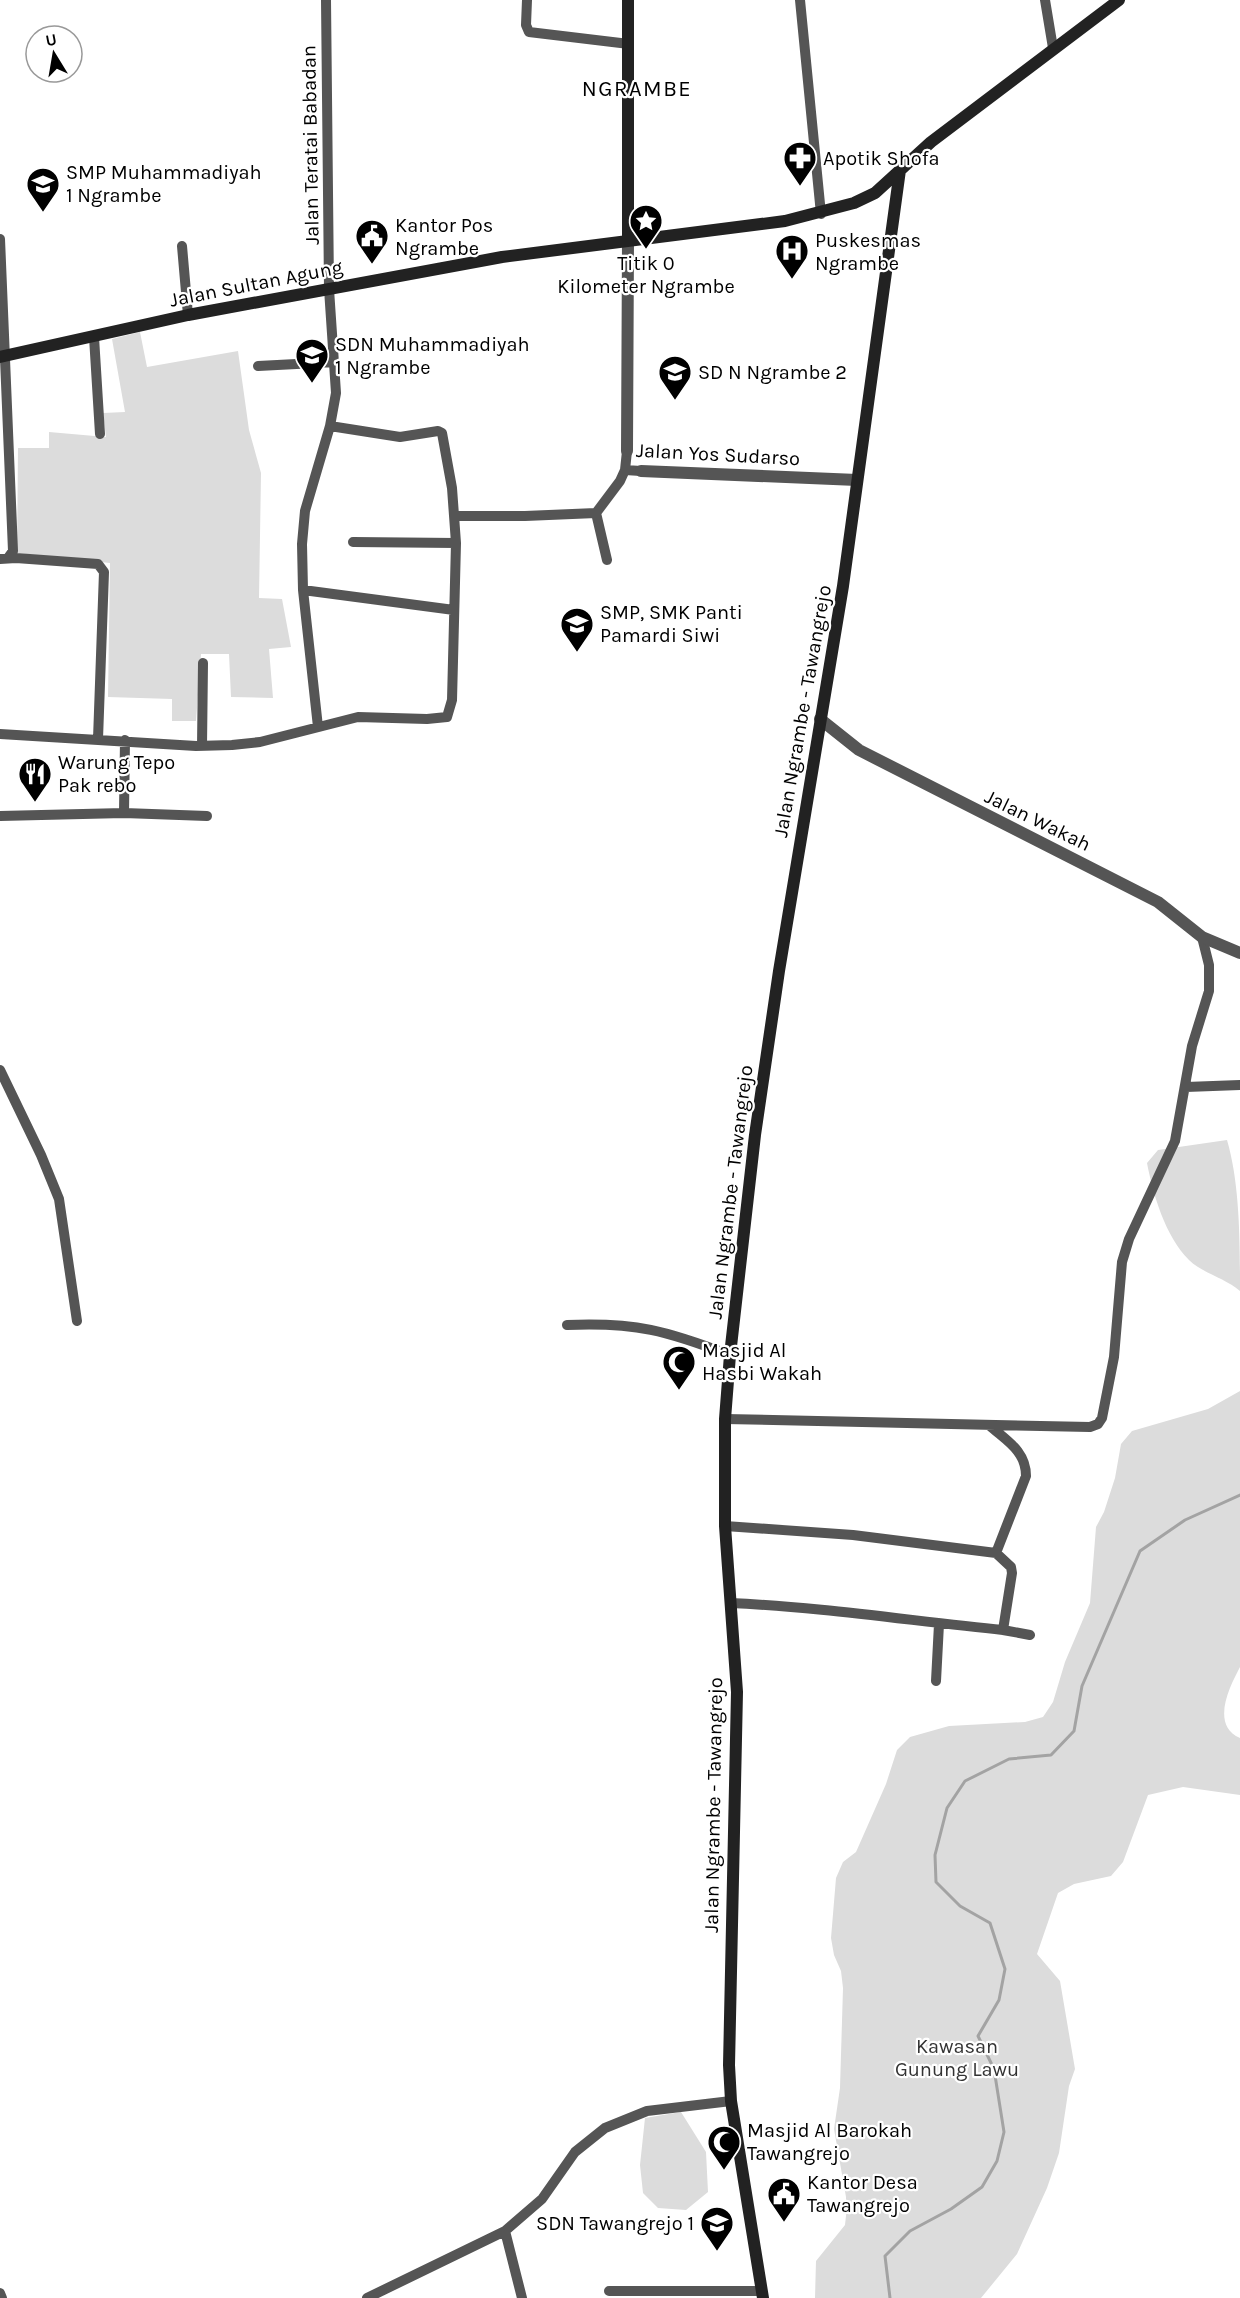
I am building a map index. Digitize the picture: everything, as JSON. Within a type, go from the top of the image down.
[{"type":"main road","points":[[628,0],[628,241]]},
{"type":"main road","name":"Jalan Sultan Agung","points":[[3,357],[188,315],[502,257],[785,221],[820,214],[854,203],[875,193],[931,142],[1119,0]]},
{"type":"main road","name":"Jalan Ngrambe - Tawangrejo","points":[[762,2294],[731,2101],[729,2003],[737,1692],[724,1526],[725,1419],[755,1135],[783,938],[857,480],[900,170]]},
{"type":"street","name":"Jalan Teratai Babadan","points":[[318,727],[303,590],[305,511],[330,426],[336,393],[329,289],[326,0]]},
{"type":"street","points":[[527,0],[526,25],[529,33],[629,44]]},
{"type":"street","points":[[800,0],[820,214]]},
{"type":"street","points":[[1045,0],[1053,48]]},
{"type":"street","points":[[0,239],[3,357],[13,551],[4,559]]},
{"type":"street","name":"Jalan Yos Sudarso","points":[[628,241],[625,470],[857,480]]},
{"type":"street","points":[[182,246],[188,315]]},
{"type":"street","points":[[94,337],[100,434]]},
{"type":"street","points":[[258,366],[334,362]]},
{"type":"street","points":[[0,734],[202,746],[260,742],[358,717],[427,719],[447,717],[452,700],[456,543],[442,432],[400,437],[330,426]]},
{"type":"street","points":[[596,513],[620,481],[625,470]]},
{"type":"street","points":[[454,516],[596,513]]},
{"type":"street","points":[[596,513],[607,560]]},
{"type":"street","points":[[353,542],[456,543]]},
{"type":"street","points":[[4,559],[98,564],[104,572],[98,740]]},
{"type":"street","points":[[303,590],[454,610]]},
{"type":"street","points":[[202,746],[203,663]]},
{"type":"street","name":"Jalan Wakah","points":[[820,719],[859,750],[1158,902],[1202,937],[1240,953]]},
{"type":"street","points":[[123,813],[125,740]]},
{"type":"street","points":[[0,816],[123,813],[207,816]]},
{"type":"street","points":[[725,1419],[963,1422],[989,1426],[1090,1427],[1098,1425],[1102,1418],[1114,1357],[1122,1262],[1129,1239],[1175,1141],[1186,1087],[1191,1046],[1209,991],[1209,964],[1202,937]]},
{"type":"street","points":[[0,1070],[42,1155],[59,1199],[77,1321]]},
{"type":"street","points":[[1186,1087],[1240,1085]]},
{"type":"street","points":[[567,1325],[612,1323],[653,1328],[730,1355]]},
{"type":"street","points":[[989,1426],[1021,1453],[1026,1468],[1026,1476],[996,1553]]},
{"type":"street","points":[[724,1526],[853,1535],[996,1553],[1011,1567],[1012,1573],[1003,1630]]},
{"type":"street","points":[[730,1603],[806,1606],[853,1615],[1003,1630],[1030,1635]]},
{"type":"street","points":[[936,1681],[939,1624]]},
{"type":"street","points":[[367,2298],[506,2231],[542,2199],[575,2152],[605,2128],[647,2111],[731,2101]]},
{"type":"street","points":[[506,2231],[522,2298]]},
{"type":"street","points":[[609,2292],[762,2294]]},
{"type":"street","points":[[0,2293],[2,2298]]},
{"type":"green space","points":[[140,332],[147,367],[238,351],[249,430],[261,473],[259,598],[282,599],[291,647],[269,649],[273,698],[231,697],[229,654],[201,654],[196,721],[172,721],[172,699],[108,697],[110,563],[17,553],[18,448],[49,448],[49,432],[106,437],[103,413],[125,412],[112,339]]},
{"type":"green space","points":[[1227,1140],[1237,1194],[1240,1291],[1228,1282],[1194,1265],[1173,1239],[1161,1214],[1147,1163],[1158,1150]]},
{"type":"green space","name":"Kawasan Gunung Lawu","points":[[1240,1391],[1240,1667],[1228,1694],[1224,1715],[1231,1732],[1240,1738],[1240,1795],[1183,1787],[1148,1795],[1123,1862],[1111,1876],[1074,1884],[1058,1893],[1037,1954],[1060,1981],[1075,2069],[1069,2086],[1059,2153],[1047,2188],[1017,2254],[981,2298],[815,2298],[816,2261],[845,2225],[846,2216],[846,2197],[834,2129],[840,2088],[843,1988],[841,1971],[834,1955],[831,1938],[836,1878],[843,1862],[856,1852],[886,1784],[897,1750],[910,1737],[949,1726],[1025,1722],[1043,1717],[1053,1702],[1065,1662],[1090,1603],[1096,1527],[1104,1512],[1115,1478],[1121,1444],[1132,1431],[1208,1409]]},
{"type":"green space","points":[[681,2112],[706,2152],[708,2192],[686,2210],[658,2208],[643,2193],[640,2165],[645,2118]]},
{"type":"waterway","points":[[890,2298],[885,2256],[910,2231],[951,2209],[982,2187],[997,2161],[1004,2132],[994,2069],[978,2036],[999,2000],[1005,1969],[990,1923],[960,1906],[936,1882],[935,1855],[947,1808],[965,1781],[1009,1759],[1051,1755],[1074,1731],[1082,1686],[1140,1551],[1185,1520],[1240,1495]]},
{"type":"place","name":"Apotik Shofa","points":[[800,187]]},
{"type":"place","name":"SMP Muhammadiyah 1 Ngrambe","points":[[43,213]]},
{"type":"place","name":"Titik 0 Kilometer Ngrambe","points":[[646,250]]},
{"type":"place","name":"Kantor Pos Ngrambe","points":[[372,265]]},
{"type":"place","name":"Puskesmas Ngrambe","points":[[792,280]]},
{"type":"place","name":"SDN Muhammadiyah 1 Ngrambe","points":[[312,384]]},
{"type":"place","name":"SD N Ngrambe 2","points":[[675,401]]},
{"type":"place","name":"SMP, SMK Panti Pamardi Siwi","points":[[577,653]]},
{"type":"place","name":"Warung Tepo Pak rebo","points":[[35,803]]},
{"type":"place","name":"Masjid Al Hasbi Wakah","points":[[679,1391]]},
{"type":"place","name":"Masjid Al Barokah Tawangrejo","points":[[724,2171]]},
{"type":"place","name":"Kantor Desa Tawangrejo","points":[[784,2223]]},
{"type":"place","name":"SDN Tawangrejo 1","points":[[717,2252]]},
{"type":"district","name":"NGRAMBE","points":[[637,88]]}]
